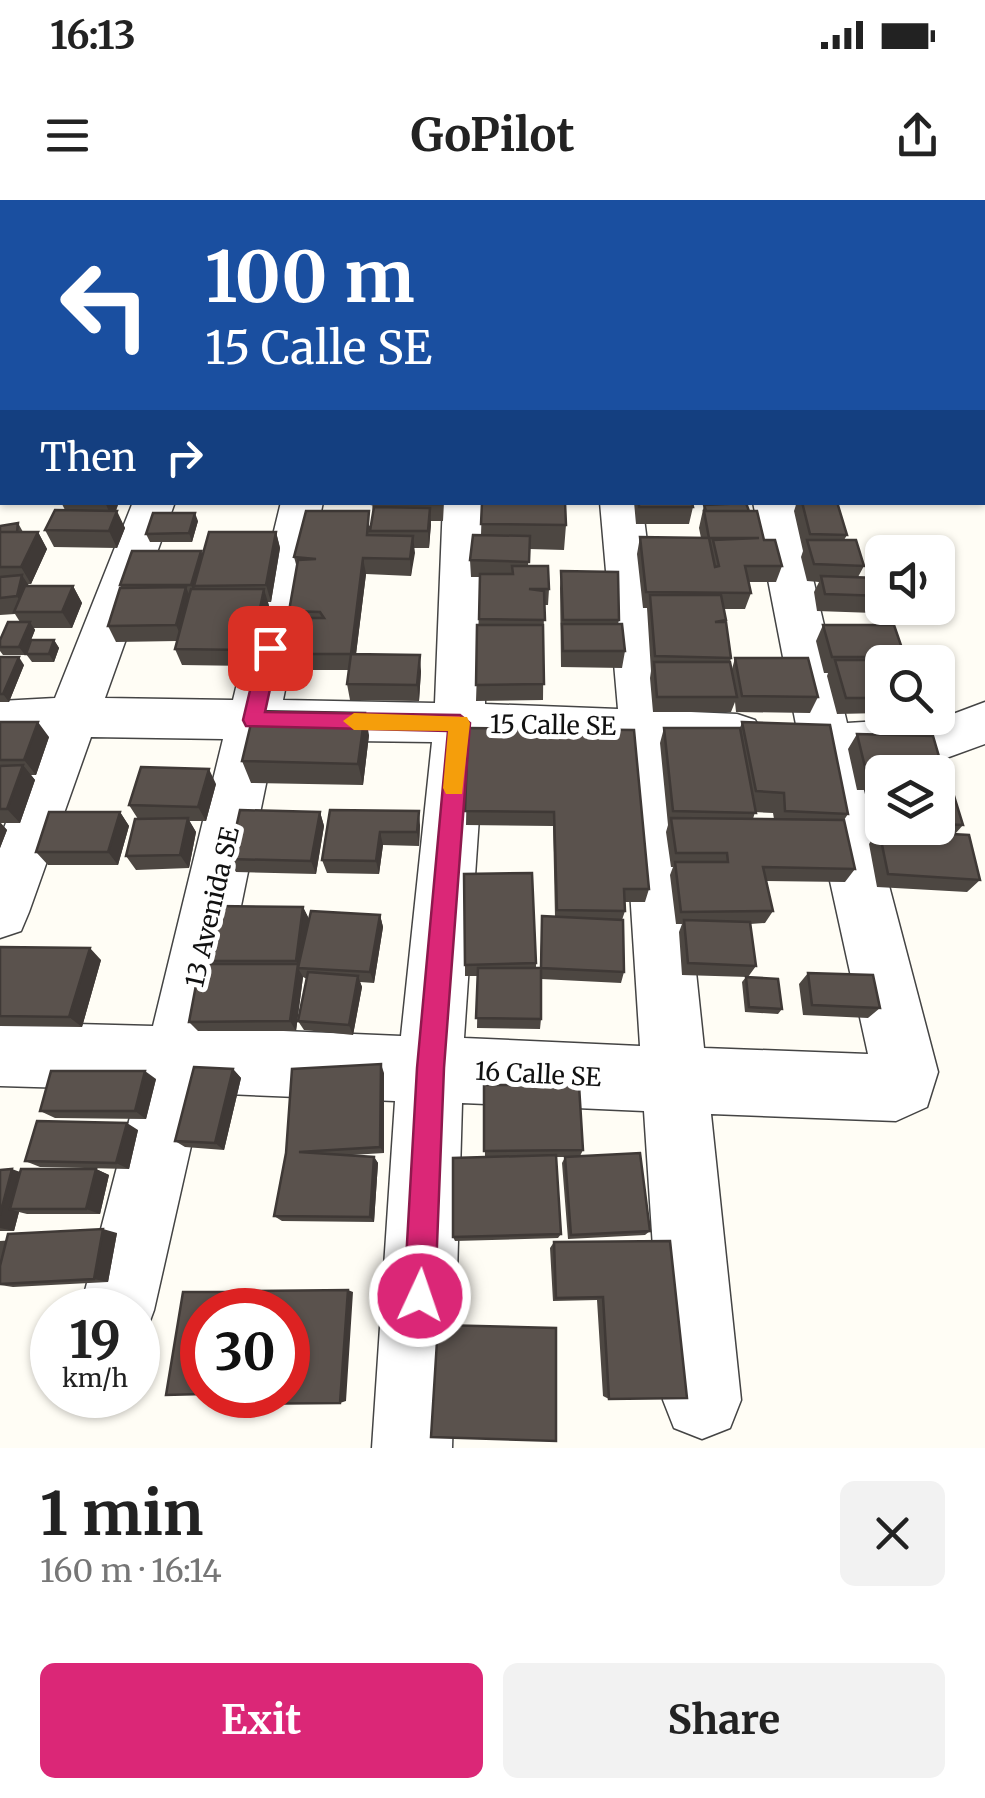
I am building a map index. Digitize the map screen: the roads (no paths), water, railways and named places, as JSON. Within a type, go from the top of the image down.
[{"type":"street","points":[[0,912],[153,505]]},
{"type":"street","name":"13 Avenida SE","points":[[123,1288],[301,505]]},
{"type":"street","points":[[412,1448],[430,1068],[460,723],[464,505]]},
{"type":"street","points":[[621,505],[647,728],[672,1082],[702,1400]]},
{"type":"street","points":[[775,505],[826,740]]},
{"type":"street","name":"15 Calle SE","points":[[0,721],[74,717],[460,723],[647,728],[826,740],[949,737],[984,722]]},
{"type":"street","name":"16 Calle SE","points":[[0,1054],[896,1088],[904,1084],[905,1072],[826,740]]}]
